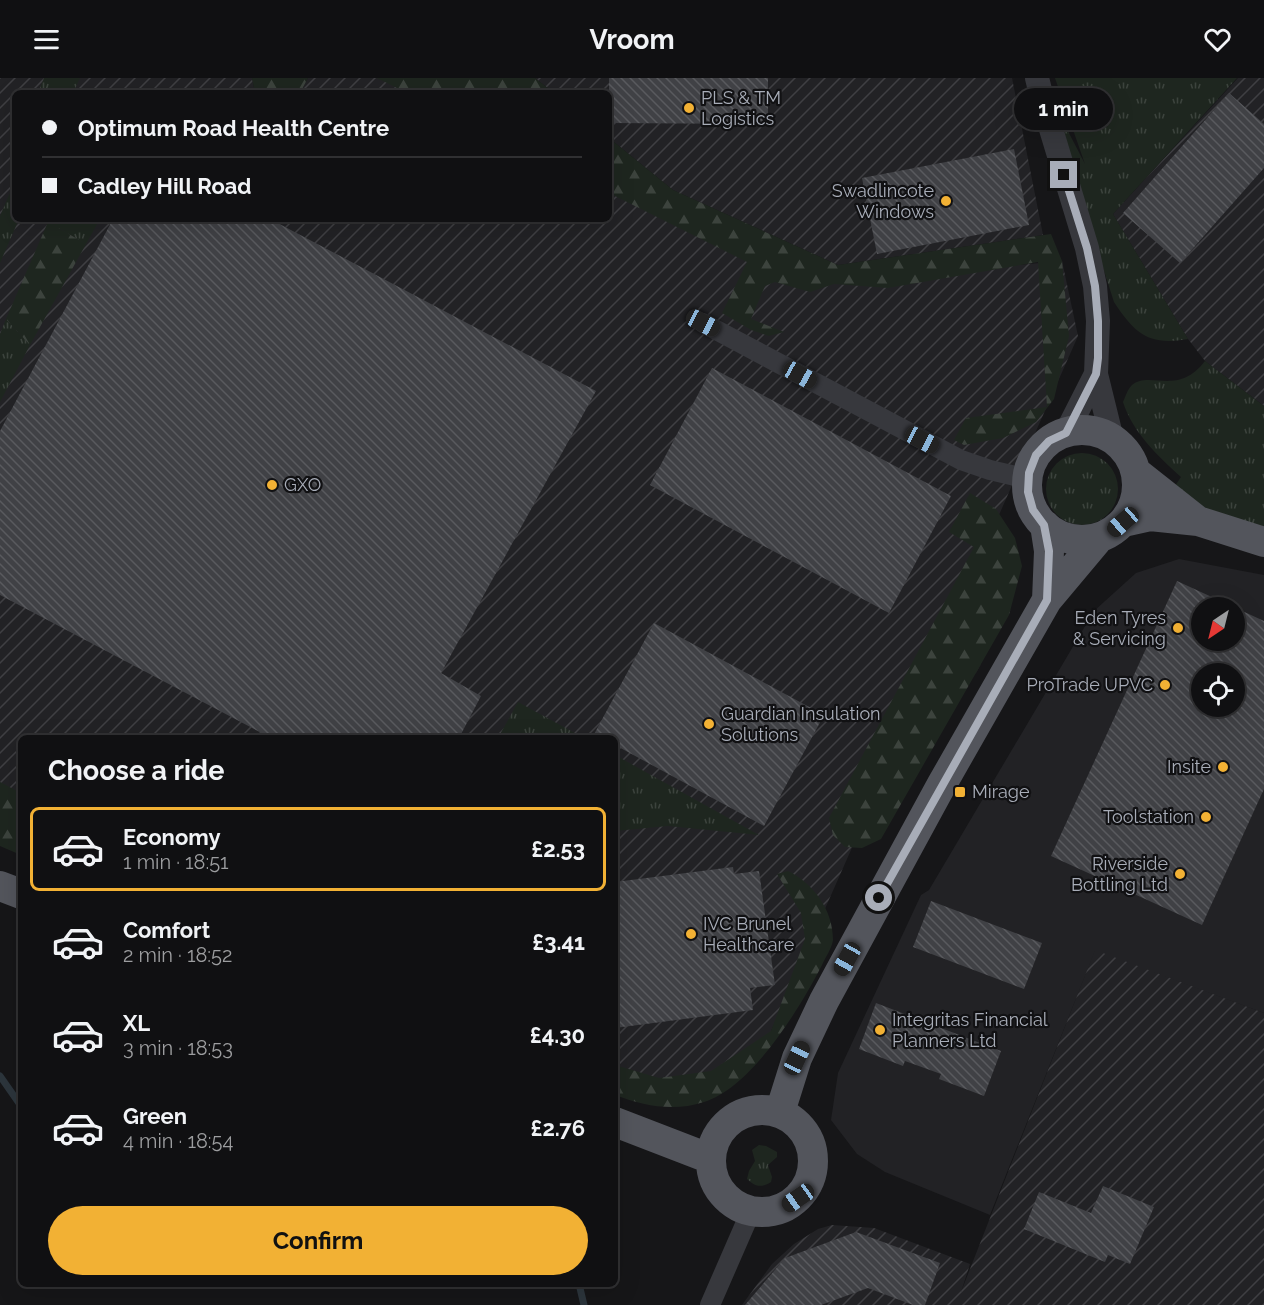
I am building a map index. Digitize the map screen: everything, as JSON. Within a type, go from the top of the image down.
[{"type":"main road","points":[[780,1112],[797,1058],[824,1001],[942,784],[1047,600],[1111,530],[1136,496],[1138,490],[1136,472],[1128,454],[1112,439],[1085,429],[1066,433],[1049,441],[1036,455],[1028,479],[1028,492],[1033,510],[1044,525],[1060,536],[1072,539],[1111,530],[1150,516],[1198,521],[1264,542]]},
{"type":"main road","points":[[1136,472],[1198,521]]},
{"type":"main road","points":[[1044,525],[1049,551],[1047,600]]},
{"type":"main road","points":[[0,885],[18,893]]},
{"type":"main road","points":[[759,1108],[780,1112],[797,1124],[808,1138],[813,1155],[813,1171],[809,1183],[801,1194],[786,1207],[769,1212],[751,1211],[735,1204],[722,1192],[714,1177],[711,1159],[715,1142],[733,1117],[746,1110],[759,1108]]},
{"type":"main road","points":[[618,1123],[711,1159]]},
{"type":"street","points":[[1038,78],[1044,106],[1087,248],[1095,286],[1098,321],[1096,374],[1112,439]]},
{"type":"street","points":[[703,323],[961,460],[1028,479]]},
{"type":"street","points":[[1066,433],[1096,374]]},
{"type":"street","points":[[710,1305],[751,1211]]},
{"type":"shaded area","points":[[0,78],[252,78],[254,90],[12,90],[12,222],[612,222],[612,185],[822,283],[1062,261],[1078,336],[771,1031],[717,1081],[660,1090],[618,1074],[618,735],[18,735],[18,848],[0,841]]},
{"type":"shaded area","points":[[308,78],[381,78],[407,90],[302,90]]},
{"type":"shaded area","points":[[535,78],[1012,78],[1043,235],[838,265],[673,190],[612,140],[612,90],[550,90]]},
{"type":"shaded area","points":[[1238,78],[1264,78],[1264,406],[1205,361],[1188,339],[1113,214]]},
{"type":"shaded area","points":[[1179,559],[1264,575],[1264,1013],[1095,951],[990,1215],[885,1172],[857,1154],[831,1120],[838,1073],[921,895],[929,890],[1094,611],[1136,573]]},
{"type":"shaded area","points":[[1095,950],[1264,1013],[1264,1305],[742,1305],[772,1264],[794,1244],[818,1229],[832,1225],[874,1228],[970,1264],[961,1292]]},
{"type":"green space","points":[[44,78],[80,78],[74,90],[39,90]]},
{"type":"green space","points":[[252,78],[308,78],[302,90],[254,90]]},
{"type":"green space","points":[[377,78],[535,78],[550,90],[401,90]]},
{"type":"green space","points":[[1055,78],[1237,78],[1113,214],[1188,339],[1163,341],[1144,335],[1136,330],[1114,302],[1058,126],[1058,112],[1085,164]]},
{"type":"green space","points":[[612,140],[673,190],[838,265],[1051,234],[1062,261],[1069,336],[1054,399],[1036,422],[1003,438],[964,445],[954,440],[966,418],[1047,407],[1038,262],[888,288],[834,284],[810,292],[775,282],[765,286],[751,319],[784,332],[769,336],[751,330],[722,313],[747,262],[612,194]]},
{"type":"green space","points":[[12,188],[12,222],[18,222],[0,263],[0,216]]},
{"type":"green space","points":[[48,222],[98,222],[86,244]]},
{"type":"green space","points":[[48,222],[86,244],[30,345],[6,319]]},
{"type":"green space","points":[[6,319],[30,345],[0,402],[0,334]]},
{"type":"green space","points":[[1205,361],[1264,406],[1264,534],[1205,508],[1175,486],[1181,477],[1140,434],[1123,402],[1130,387],[1139,381],[1185,378],[1195,372]]},
{"type":"green space","points":[[1082,453],[1096,456],[1108,463],[1115,475],[1118,489],[1115,503],[1108,515],[1096,522],[1082,525],[1068,522],[1056,515],[1049,503],[1046,489],[1049,475],[1056,463],[1068,456]]},
{"type":"green space","points":[[970,493],[996,509],[1015,538],[1022,566],[1009,615],[881,839],[862,848],[845,847],[833,835],[829,818],[974,547],[949,532]]},
{"type":"green space","points":[[518,702],[578,735],[500,735]]},
{"type":"green space","points":[[618,757],[759,835],[668,826],[618,831]]},
{"type":"green space","points":[[0,782],[18,791],[18,854],[0,846]]},
{"type":"green space","points":[[788,871],[814,891],[830,918],[833,940],[813,983],[773,1044],[740,1080],[722,1094],[704,1102],[670,1107],[637,1102],[618,1096],[618,1066],[659,1078],[711,1071],[771,1031],[805,939],[801,913],[777,874]]},
{"type":"green space","points":[[759,1145],[777,1152],[777,1157],[768,1165],[772,1177],[771,1182],[761,1186],[747,1179],[755,1161],[752,1150]]},
{"type":"building","name":"PLS & TM Logistics","points":[[609,78],[768,78],[768,124],[612,123],[612,90],[609,90]]},
{"type":"building","points":[[1229,93],[1264,124],[1264,168],[1180,263],[1123,213]]},
{"type":"building","name":"Swadlincote Windows","points":[[1014,149],[1029,225],[877,254],[862,178]]},
{"type":"building","name":"GXO","points":[[111,222],[276,222],[596,391],[441,673],[481,696],[461,735],[265,735],[0,595],[0,431]]},
{"type":"building","points":[[712,368],[951,496],[889,613],[650,485]]},
{"type":"building","points":[[1177,581],[1212,597],[1191,597],[1191,651],[1245,651],[1245,612],[1264,621],[1264,789],[1202,925],[1051,856]]},
{"type":"building","name":"Guardian Insulation Solutions","points":[[654,623],[824,715],[764,826],[618,747],[618,735],[594,735]]},
{"type":"building","name":"IVC Brunel Healthcare","points":[[733,867],[734,874],[759,871],[775,985],[750,988],[753,1010],[618,1028],[618,882]]},
{"type":"building","points":[[931,901],[1042,943],[1024,989],[913,947]]},
{"type":"building","points":[[876,1003],[1001,1051],[984,1096],[939,1079],[941,1074],[905,1061],[903,1066],[859,1049]]},
{"type":"building","points":[[1103,1186],[1154,1207],[1130,1264],[1108,1255],[1105,1262],[1024,1229],[1039,1192],[1091,1213]]},
{"type":"building","points":[[856,1232],[940,1263],[925,1305],[913,1305],[868,1288],[821,1305],[745,1305],[785,1258]]},
{"type":"waterway","points":[[0,1076],[18,1102]]},
{"type":"waterway","points":[[580,1287],[584,1305]]},
{"type":"place","name":"PLS & TM Logistics","points":[[689,108]]},
{"type":"place","name":"Swadlincote Windows","points":[[946,201]]},
{"type":"place","name":"GXO","points":[[272,485]]},
{"type":"place","name":"Eden Tyres & Servicing","points":[[1178,628]]},
{"type":"place","name":"ProTrade UPVC","points":[[1165,685]]},
{"type":"place","name":"Guardian Insulation Solutions","points":[[709,724]]},
{"type":"place","name":"Insite","points":[[1223,767]]},
{"type":"place","name":"Mirage","points":[[960,792]]},
{"type":"place","name":"Toolstation","points":[[1206,817]]},
{"type":"place","name":"Riverside Bottling Ltd","points":[[1180,874]]},
{"type":"place","name":"IVC Brunel Healthcare","points":[[691,934]]},
{"type":"place","name":"Integritas Financial Planners Ltd","points":[[880,1030]]},
{"type":"route","points":[[879,898],[1047,600],[1049,551],[1044,525],[1033,510],[1028,492],[1029,473],[1036,455],[1049,441],[1066,433],[1096,374],[1098,358],[1095,286],[1087,248],[1064,175]]}]
